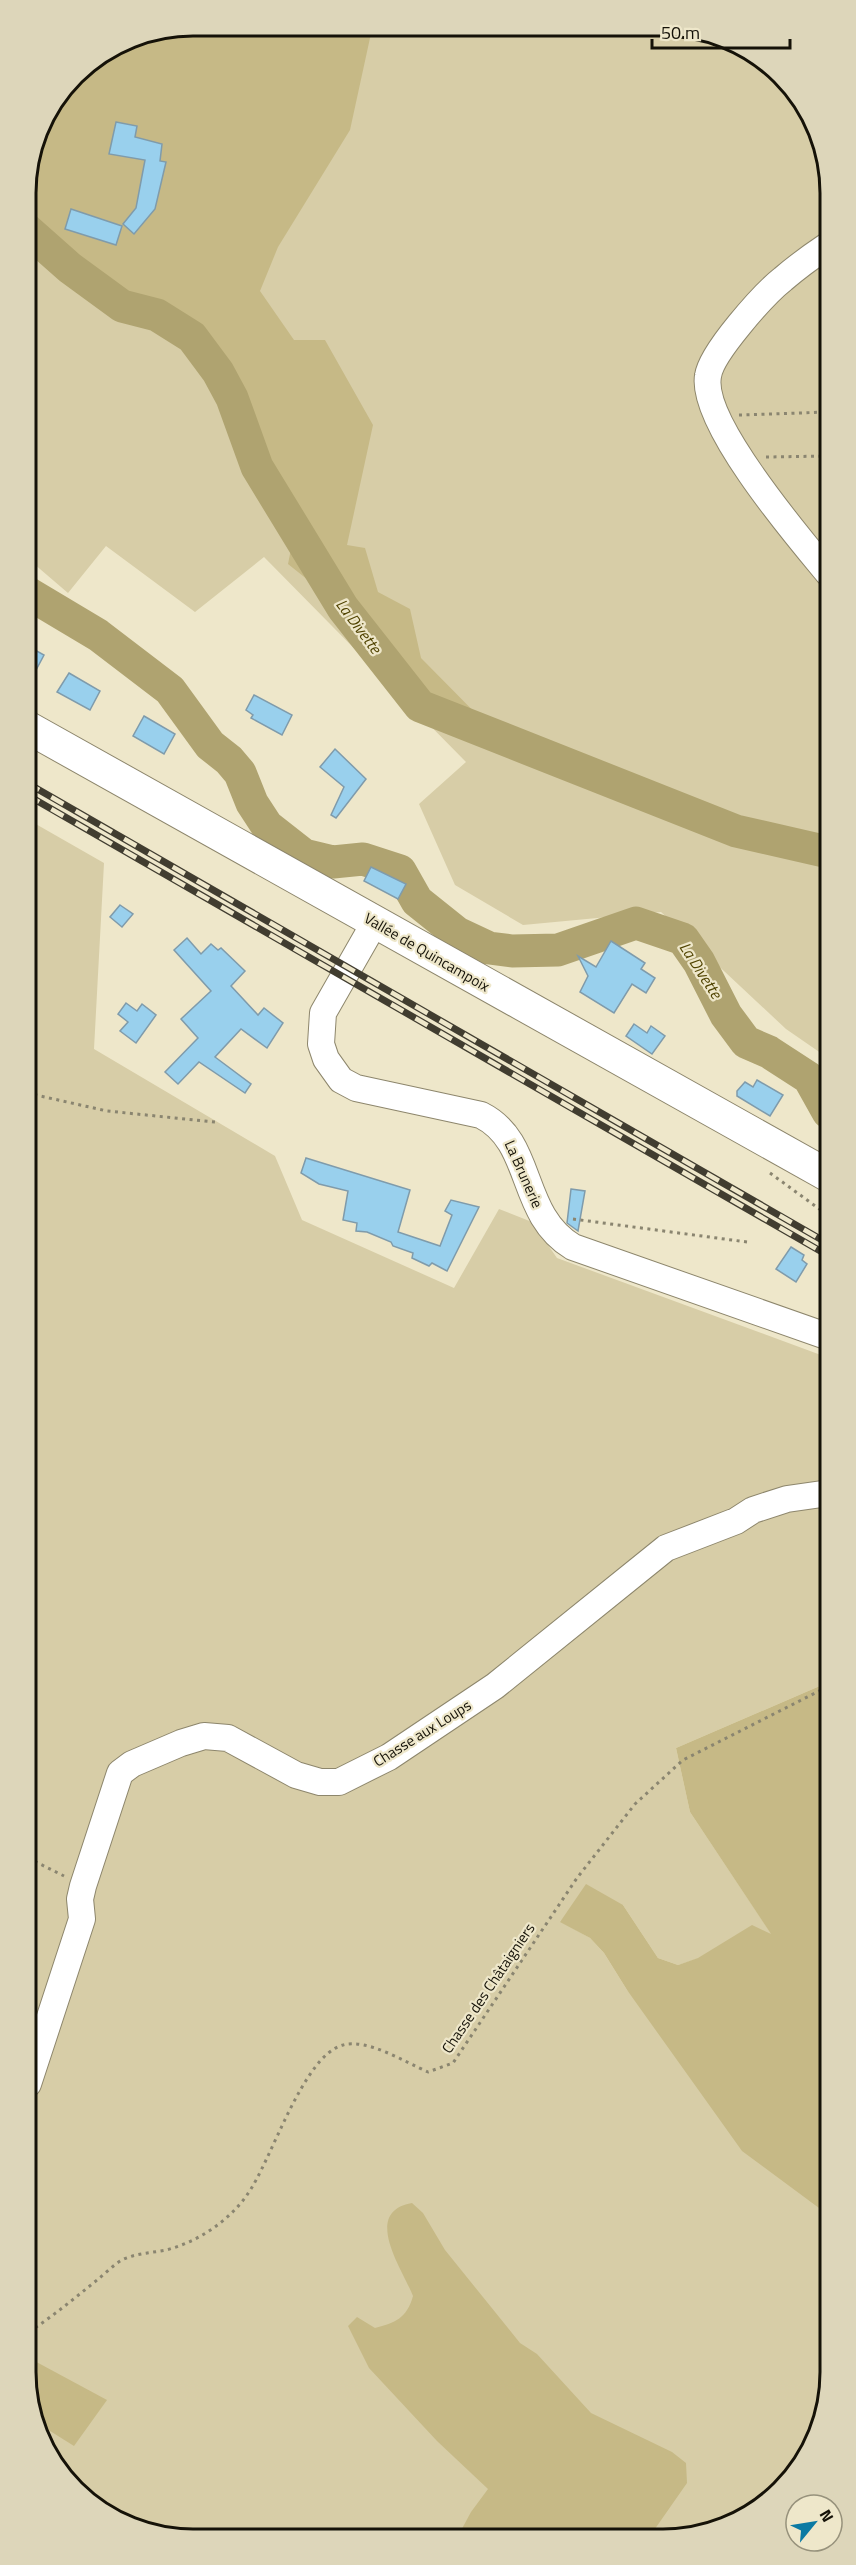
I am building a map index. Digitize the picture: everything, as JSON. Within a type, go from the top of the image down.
[{"type":"main road","name":"Vallée de Quincampoix","points":[[36,732],[820,1171]]},
{"type":"street","points":[[820,251],[781,280],[725,341],[715,355],[707,377],[711,400],[725,431],[765,497],[820,563]]},
{"type":"street","name":"La Brunerie","points":[[375,922],[323,1013],[321,1044],[326,1059],[341,1080],[356,1088],[482,1115],[494,1122],[503,1129],[511,1141],[537,1206],[551,1231],[573,1247],[820,1334]]},
{"type":"street","name":"Chasse aux Loups","points":[[36,2060],[82,1919],[80,1899],[83,1886],[120,1773],[132,1764],[181,1743],[204,1736],[228,1738],[296,1775],[321,1782],[339,1782],[388,1757],[495,1686],[666,1548],[736,1521],[753,1510],[787,1499],[820,1494]]},
{"type":"path","points":[[742,423],[737,415],[820,412]]},
{"type":"path","points":[[767,465],[762,457],[820,456]]},
{"type":"path","points":[[36,1095],[107,1112],[215,1122]]},
{"type":"path","points":[[571,1219],[747,1242]]},
{"type":"path","name":"Chasse des Châtaigniers","points":[[36,2327],[119,2262],[133,2255],[167,2249],[189,2242],[203,2235],[230,2215],[248,2195],[297,2097],[328,2052],[343,2045],[369,2046],[428,2072],[453,2063],[577,1878],[635,1804],[683,1760],[820,1691]]},
{"type":"path","points":[[36,1862],[83,1886]]},
{"type":"shaded area","points":[[193,36],[673,36],[714,44],[750,62],[781,89],[794,106],[812,142],[819,172],[820,1052],[786,1029],[661,912],[523,925],[455,885],[419,804],[466,762],[264,557],[195,612],[106,546],[68,593],[36,566],[36,183],[41,152],[52,123],[68,97],[97,68],[142,44],[172,37]]},
{"type":"shaded area","points":[[193,36],[371,36],[350,130],[278,247],[260,291],[294,340],[325,340],[373,425],[347,545],[365,548],[378,592],[410,609],[421,658],[501,739],[420,706],[343,608],[288,564],[295,529],[257,467],[232,398],[218,372],[192,337],[36,235],[37,172],[41,152],[57,114],[68,97],[97,68],[133,48],[162,39]]},
{"type":"shaded area","points":[[36,824],[104,863],[94,1049],[275,1156],[302,1220],[454,1288],[499,1209],[532,1222],[557,1258],[820,1355],[820,1686],[676,1748],[690,1812],[772,1935],[678,1965],[658,1958],[623,1905],[560,1921],[590,1938],[604,1953],[627,1990],[819,2208],[820,2382],[812,2423],[794,2459],[774,2483],[742,2508],[704,2524],[673,2529],[183,2529],[142,2521],[123,2513],[97,2497],[75,2476],[52,2442],[39,2403],[36,2372]]},
{"type":"shaded area","points":[[820,1686],[820,2208],[742,2151],[627,1990],[604,1953],[590,1938],[560,1922],[586,1884],[623,1905],[658,1958],[678,1965],[698,1958],[752,1925],[771,1934],[690,1812],[676,1748]]},
{"type":"shaded area","points":[[412,2203],[423,2213],[445,2250],[520,2343],[537,2354],[591,2413],[672,2452],[686,2463],[687,2483],[655,2529],[462,2529],[488,2489],[437,2441],[369,2368],[348,2326],[357,2317],[375,2328],[394,2321],[404,2314],[413,2296],[395,2258],[387,2230],[389,2218],[397,2209]]},
{"type":"shaded area","points":[[36,2362],[107,2400],[74,2446],[46,2429],[37,2393]]},
{"type":"building","points":[[116,122],[137,126],[135,137],[162,144],[160,161],[166,162],[155,209],[134,234],[123,224],[136,208],[145,160],[109,154]]},
{"type":"building","points":[[71,209],[122,226],[116,245],[65,229]]},
{"type":"building","points":[[36,651],[44,655],[36,670]]},
{"type":"building","points":[[69,673],[100,691],[90,710],[57,692]]},
{"type":"building","points":[[254,695],[292,715],[282,735],[251,718],[253,715],[246,710]]},
{"type":"building","points":[[144,716],[175,734],[164,754],[133,736]]},
{"type":"building","points":[[335,749],[366,779],[336,818],[331,815],[344,787],[320,767]]},
{"type":"building","points":[[371,867],[406,884],[398,899],[364,881]]},
{"type":"building","points":[[120,905],[133,914],[122,927],[110,917]]},
{"type":"building","points":[[187,938],[201,954],[211,944],[218,950],[221,948],[245,971],[231,986],[258,1015],[264,1008],[283,1023],[267,1048],[241,1029],[215,1057],[251,1084],[245,1093],[199,1062],[178,1084],[165,1072],[198,1038],[181,1019],[211,991],[174,950]]},
{"type":"building","points":[[611,941],[645,963],[641,969],[655,978],[646,993],[632,984],[614,1013],[580,992],[588,976],[578,956],[596,967]]},
{"type":"building","points":[[126,1003],[137,1011],[142,1004],[156,1015],[136,1043],[120,1031],[128,1022],[118,1014]]},
{"type":"building","points":[[634,1024],[647,1033],[651,1026],[665,1036],[652,1054],[626,1036]]},
{"type":"building","points":[[757,1080],[783,1095],[770,1116],[737,1096],[737,1091],[745,1082],[753,1087]]},
{"type":"building","points":[[306,1158],[410,1190],[398,1232],[440,1246],[452,1215],[445,1211],[451,1200],[479,1207],[447,1271],[432,1263],[429,1266],[412,1258],[413,1253],[393,1246],[391,1242],[367,1232],[356,1231],[357,1223],[343,1220],[348,1191],[319,1184],[301,1173]]},
{"type":"building","points":[[571,1189],[585,1191],[578,1231],[567,1223]]},
{"type":"building","points":[[791,1247],[804,1255],[802,1260],[807,1264],[796,1282],[776,1269]]},
{"type":"waterway","name":"La Divette","points":[[36,238],[70,268],[122,306],[157,315],[192,337],[218,372],[232,398],[257,467],[343,608],[420,706],[736,831],[820,850]]},
{"type":"waterway","name":"La Divette","points":[[36,598],[98,635],[170,690],[210,745],[229,760],[240,773],[252,803],[267,826],[304,855],[333,862],[363,859],[400,871],[417,901],[457,933],[489,948],[512,951],[558,950],[636,923],[683,939],[699,962],[726,1015],[746,1042],[769,1052],[809,1078],[820,1098]]},
{"type":"railway","points":[[36,788],[820,1239]]},
{"type":"railway","points":[[36,800],[820,1251]]}]
